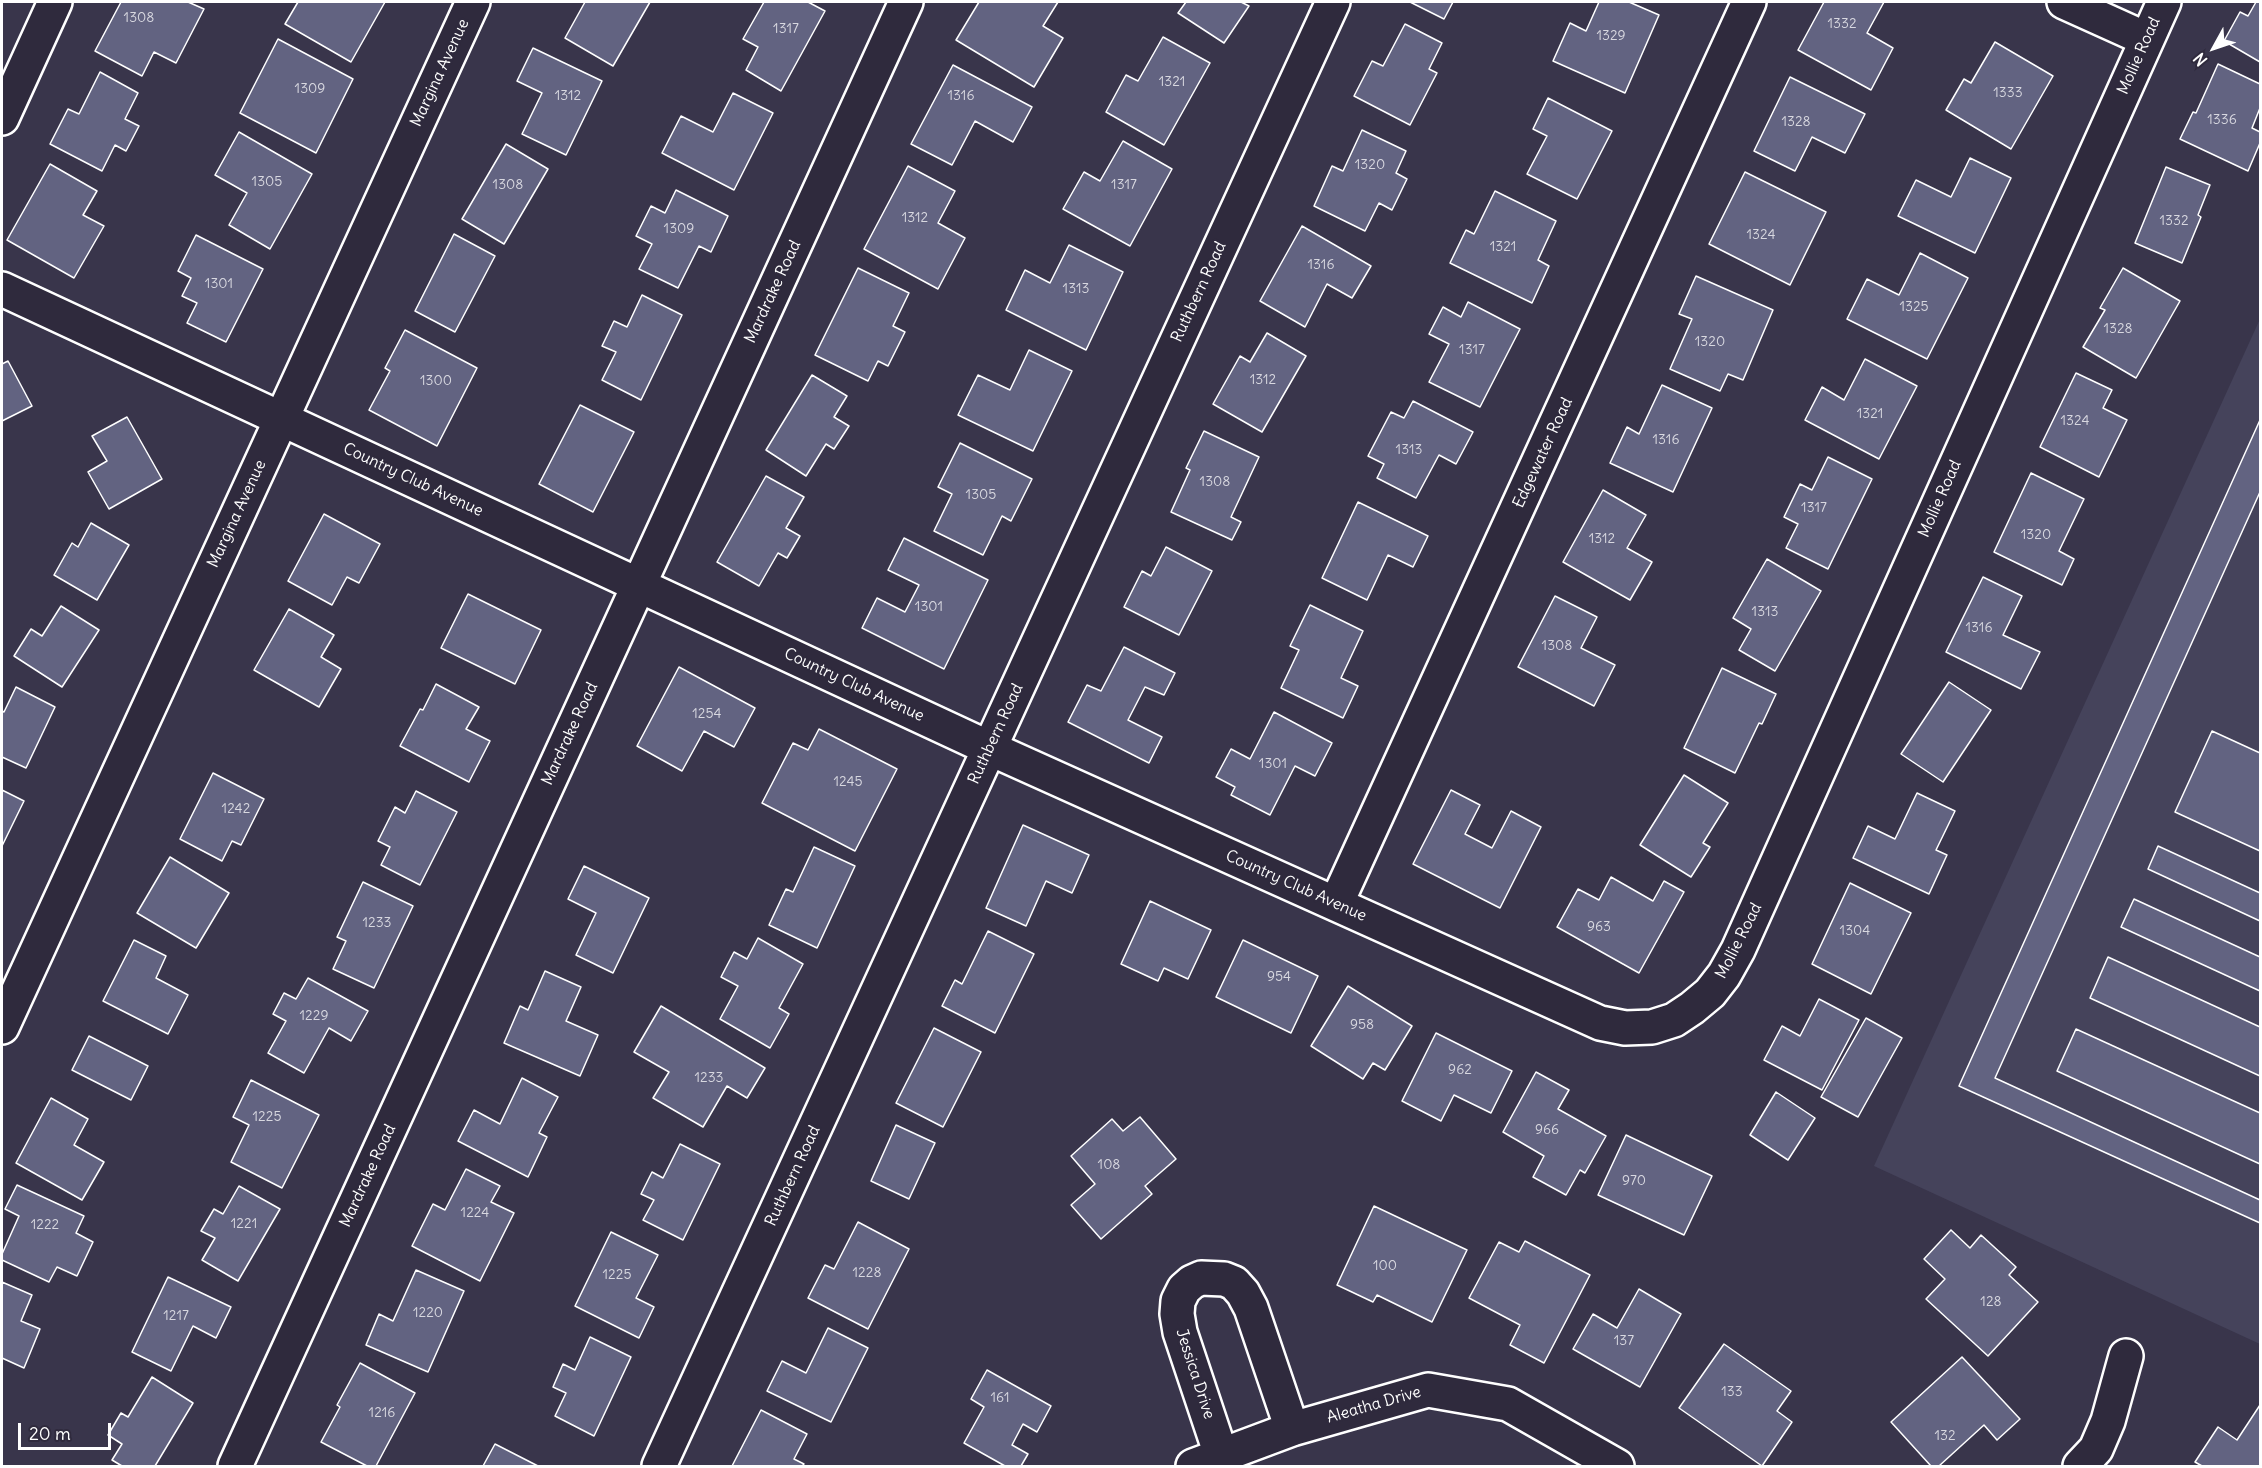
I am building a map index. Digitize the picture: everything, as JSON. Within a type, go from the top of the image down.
[{"type":"street","points":[[2,118],[55,2]]},
{"type":"street","name":"Margina Avenue","points":[[2,1027],[473,2]]},
{"type":"street","name":"Mardrake Road","points":[[235,1467],[906,2]]},
{"type":"street","name":"Ruthbern Road","points":[[659,1467],[1333,2]]},
{"type":"street","name":"Edgewater Road","points":[[1336,904],[1749,2]]},
{"type":"street","points":[[2064,2],[2146,39]]},
{"type":"street","name":"Mollie Road","points":[[1710,993],[1724,975],[1743,939],[2164,2]]},
{"type":"street","name":"Country Club Avenue","points":[[2,289],[989,748],[1600,1023],[1625,1028],[1652,1027],[1674,1020],[1710,993]]},
{"type":"street","name":"Jessica Drive","points":[[1207,1461],[1176,1314],[1184,1289],[1201,1278],[1224,1279],[1234,1283],[1243,1293],[1251,1308],[1292,1429]]},
{"type":"street","points":[[2080,1467],[2096,1449],[2108,1421],[2126,1356]]},
{"type":"street","name":"Aleatha Drive","points":[[1207,1461],[1292,1429],[1428,1390],[1508,1404],[1617,1467]]},
{"type":"shaded area","points":[[2260,319],[2260,1344],[1874,1166]]},
{"type":"building","points":[[121,2],[188,2],[204,9],[176,63],[154,52],[142,76],[95,51]]},
{"type":"building","points":[[298,2],[385,2],[351,62],[285,24]]},
{"type":"building","points":[[585,2],[650,2],[613,66],[565,38]]},
{"type":"building","points":[[764,2],[808,2],[825,11],[781,91],[746,70],[758,47],[743,39]]},
{"type":"building","points":[[979,2],[1058,2],[1043,26],[1063,38],[1034,87],[956,40]]},
{"type":"building","points":[[1186,2],[1241,2],[1249,6],[1224,43],[1178,13]]},
{"type":"building","points":[[1410,2],[1453,2],[1444,19]]},
{"type":"building","points":[[1599,2],[1629,2],[1659,15],[1625,93],[1553,61],[1570,23],[1586,31]]},
{"type":"building","points":[[1824,2],[1884,2],[1867,33],[1893,48],[1871,90],[1798,50]]},
{"type":"building","points":[[2256,2],[2260,2],[2260,62],[2224,41],[2240,12],[2248,16]]},
{"type":"building","points":[[1405,24],[1442,43],[1429,69],[1437,73],[1410,125],[1354,96],[1372,61],[1383,66]]},
{"type":"building","points":[[1163,37],[1210,63],[1164,145],[1106,112],[1126,75],[1138,81]]},
{"type":"building","points":[[278,39],[353,79],[316,153],[240,113]]},
{"type":"building","points":[[1995,42],[2053,76],[2011,149],[1946,110],[1964,79],[1971,83]]},
{"type":"building","points":[[533,48],[602,81],[566,155],[522,134],[542,93],[517,81]]},
{"type":"building","points":[[2218,64],[2260,84],[2260,108],[2252,128],[2260,132],[2260,143],[2248,171],[2180,139],[2193,112],[2196,113]]},
{"type":"building","points":[[953,65],[1032,107],[1013,142],[975,121],[952,165],[911,144]]},
{"type":"building","points":[[100,72],[138,93],[125,119],[139,126],[126,151],[115,145],[102,171],[50,144],[68,109],[79,114]]},
{"type":"building","points":[[1790,77],[1865,114],[1845,153],[1812,137],[1795,171],[1754,151]]},
{"type":"building","points":[[733,93],[773,113],[734,190],[662,153],[681,116],[713,132]]},
{"type":"building","points":[[1548,98],[1612,131],[1577,199],[1527,174],[1547,136],[1533,129]]},
{"type":"building","points":[[1362,130],[1406,151],[1396,173],[1407,179],[1392,210],[1379,203],[1365,231],[1314,206],[1332,166],[1343,171]]},
{"type":"building","points":[[239,132],[312,174],[270,249],[229,225],[247,193],[215,175]]},
{"type":"building","points":[[1123,141],[1172,169],[1130,246],[1063,209],[1084,172],[1100,181]]},
{"type":"building","points":[[506,144],[548,169],[504,244],[462,219]]},
{"type":"building","points":[[1970,158],[2011,178],[1975,253],[1898,216],[1916,180],[1951,197]]},
{"type":"building","points":[[50,164],[97,191],[83,215],[104,226],[74,278],[7,240]]},
{"type":"building","points":[[908,166],[955,191],[938,223],[965,238],[938,289],[864,249]]},
{"type":"building","points":[[2166,167],[2210,185],[2198,215],[2201,217],[2182,263],[2135,243]]},
{"type":"building","points":[[1745,172],[1826,212],[1790,285],[1709,244]]},
{"type":"building","points":[[676,190],[728,216],[711,252],[699,246],[678,288],[639,269],[652,244],[636,236],[651,206],[665,213]]},
{"type":"building","points":[[1495,191],[1556,221],[1538,260],[1549,266],[1532,303],[1450,263],[1466,230],[1474,234]]},
{"type":"building","points":[[1302,226],[1371,266],[1352,298],[1327,284],[1305,327],[1260,301]]},
{"type":"building","points":[[454,234],[495,256],[455,332],[415,311]]},
{"type":"building","points":[[196,235],[263,269],[226,342],[187,323],[197,303],[182,296],[191,278],[178,271]]},
{"type":"building","points":[[1069,245],[1123,272],[1086,350],[1006,310],[1025,270],[1050,283]]},
{"type":"building","points":[[1920,253],[1968,278],[1927,359],[1847,319],[1867,279],[1899,295]]},
{"type":"building","points":[[858,268],[909,293],[893,326],[905,332],[888,366],[878,361],[868,381],[815,355]]},
{"type":"building","points":[[2123,268],[2180,301],[2136,378],[2083,347],[2105,310],[2100,308]]},
{"type":"building","points":[[1696,276],[1773,310],[1743,380],[1728,374],[1720,391],[1670,369],[1692,319],[1679,314]]},
{"type":"building","points":[[642,295],[682,315],[641,400],[602,380],[616,352],[602,346],[614,321],[627,327]]},
{"type":"building","points":[[1468,302],[1520,329],[1480,407],[1429,382],[1449,344],[1429,334],[1443,307],[1461,317]]},
{"type":"building","points":[[405,330],[477,368],[437,446],[369,410],[390,371],[385,368]]},
{"type":"building","points":[[1267,333],[1306,356],[1262,432],[1213,404],[1240,356],[1250,362]]},
{"type":"building","points":[[1029,350],[1072,371],[1033,451],[958,415],[978,375],[1010,390]]},
{"type":"building","points":[[1865,359],[1917,386],[1879,459],[1805,420],[1822,387],[1844,400]]},
{"type":"building","points":[[8,361],[32,406],[2,421],[2,364]]},
{"type":"building","points":[[2076,373],[2112,390],[2103,408],[2127,420],[2099,477],[2040,447]]},
{"type":"building","points":[[812,375],[847,396],[834,417],[849,426],[834,449],[826,444],[806,476],[766,450]]},
{"type":"building","points":[[1662,385],[1712,408],[1673,492],[1610,463],[1627,427],[1639,434]]},
{"type":"building","points":[[1413,401],[1473,432],[1456,464],[1439,455],[1416,498],[1377,478],[1384,464],[1368,456],[1391,412],[1404,418]]},
{"type":"building","points":[[580,405],[634,432],[593,512],[539,484]]},
{"type":"building","points":[[127,417],[162,479],[109,509],[88,472],[107,461],[92,436]]},
{"type":"building","points":[[2260,420],[2260,492],[1995,1078],[2260,1200],[2260,1223],[1959,1086]]},
{"type":"building","points":[[1204,431],[1259,457],[1231,517],[1241,522],[1232,540],[1171,512],[1190,470],[1186,468]]},
{"type":"building","points":[[960,443],[1032,479],[1011,521],[1002,516],[983,555],[934,531],[952,494],[938,487]]},
{"type":"building","points":[[1828,457],[1872,479],[1828,569],[1786,548],[1798,524],[1784,517],[1800,484],[1812,490]]},
{"type":"building","points":[[2031,473],[2084,499],[2059,551],[2074,559],[2062,585],[1994,552]]},
{"type":"building","points":[[766,476],[804,497],[786,528],[800,536],[787,558],[778,553],[759,586],[717,562]]},
{"type":"building","points":[[1603,490],[1646,515],[1627,548],[1652,562],[1630,600],[1563,562]]},
{"type":"building","points":[[1358,502],[1428,536],[1413,567],[1388,555],[1367,600],[1322,578]]},
{"type":"building","points":[[324,514],[380,544],[359,583],[347,577],[332,605],[288,581]]},
{"type":"building","points":[[91,523],[129,545],[97,600],[54,575],[72,543],[78,547]]},
{"type":"building","points":[[904,538],[988,580],[944,669],[862,628],[877,598],[905,612],[919,585],[888,570]]},
{"type":"building","points":[[1166,547],[1212,571],[1179,635],[1124,607],[1142,571],[1151,576]]},
{"type":"building","points":[[1767,559],[1821,591],[1775,671],[1739,650],[1751,629],[1733,618]]},
{"type":"building","points":[[1983,577],[2022,596],[2003,635],[2040,652],[2021,689],[1946,652]]},
{"type":"building","points":[[468,594],[541,630],[515,684],[441,648]]},
{"type":"building","points":[[1555,596],[1597,617],[1581,648],[1615,665],[1594,706],[1518,667]]},
{"type":"building","points":[[1310,605],[1363,631],[1341,678],[1358,686],[1343,718],[1281,688],[1299,650],[1290,646]]},
{"type":"building","points":[[61,606],[99,630],[62,687],[14,656],[31,629],[42,636]]},
{"type":"building","points":[[289,609],[334,635],[321,657],[341,669],[319,707],[254,670]]},
{"type":"building","points":[[1124,647],[1175,673],[1164,695],[1145,687],[1128,720],[1162,737],[1149,763],[1068,722],[1087,685],[1101,691]]},
{"type":"building","points":[[679,667],[755,708],[734,747],[704,731],[682,771],[637,746]]},
{"type":"building","points":[[1722,668],[1776,694],[1735,773],[1684,748]]},
{"type":"building","points":[[1949,682],[1991,710],[1943,782],[1901,754]]},
{"type":"building","points":[[436,684],[479,707],[466,729],[490,741],[469,782],[400,746],[420,709],[423,710]]},
{"type":"building","points":[[16,687],[55,707],[26,768],[2,757],[2,711],[4,712]]},
{"type":"building","points":[[1274,712],[1332,743],[1315,776],[1295,766],[1270,815],[1231,795],[1235,787],[1216,777],[1231,749],[1250,759]]},
{"type":"building","points":[[819,729],[897,769],[855,851],[762,803],[793,743],[808,750]]},
{"type":"building","points":[[2212,731],[2260,753],[2260,851],[2175,812]]},
{"type":"building","points":[[213,773],[264,799],[241,845],[232,841],[222,861],[180,839]]},
{"type":"building","points":[[1684,775],[1728,803],[1703,843],[1710,847],[1691,877],[1640,845]]},
{"type":"building","points":[[2,790],[24,801],[2,846]]},
{"type":"building","points":[[1451,790],[1480,805],[1465,834],[1492,848],[1511,811],[1541,827],[1500,908],[1413,864]]},
{"type":"building","points":[[416,791],[457,812],[420,885],[381,865],[390,847],[378,841],[395,807],[405,813]]},
{"type":"building","points":[[1917,793],[1955,811],[1936,850],[1947,855],[1929,894],[1853,858],[1868,826],[1895,839]]},
{"type":"building","points":[[1023,825],[1089,855],[1072,893],[1046,881],[1026,926],[986,908]]},
{"type":"building","points":[[2158,846],[2260,893],[2260,921],[2148,869]]},
{"type":"building","points":[[814,847],[855,866],[817,948],[769,925],[786,889],[793,892]]},
{"type":"building","points":[[170,857],[229,893],[196,948],[137,913]]},
{"type":"building","points":[[584,866],[649,898],[613,973],[576,955],[596,913],[568,899]]},
{"type":"building","points":[[1611,877],[1653,901],[1664,881],[1684,892],[1639,973],[1557,927],[1578,889],[1599,900]]},
{"type":"building","points":[[363,882],[413,906],[374,988],[333,969],[346,941],[337,937]]},
{"type":"building","points":[[1850,883],[1911,913],[1871,994],[1812,964]]},
{"type":"building","points":[[2134,899],[2260,957],[2260,991],[2121,927]]},
{"type":"building","points":[[1150,901],[1211,930],[1188,979],[1164,968],[1158,981],[1121,964]]},
{"type":"building","points":[[988,931],[1034,954],[995,1033],[942,1006],[955,980],[962,984]]},
{"type":"building","points":[[758,938],[803,964],[779,1008],[789,1014],[770,1048],[720,1019],[738,986],[721,977],[734,952],[747,959]]},
{"type":"building","points":[[134,940],[166,956],[156,978],[188,995],[168,1034],[103,1001]]},
{"type":"building","points":[[1243,940],[1318,976],[1291,1033],[1216,997]]},
{"type":"building","points":[[2108,957],[2260,1027],[2260,1076],[2090,998]]},
{"type":"building","points":[[545,971],[581,987],[566,1021],[598,1035],[580,1076],[504,1043],[520,1006],[528,1010]]},
{"type":"building","points":[[308,978],[368,1011],[351,1041],[329,1028],[304,1073],[268,1053],[286,1021],[273,1014],[284,993],[296,999]]},
{"type":"building","points":[[1348,986],[1412,1026],[1385,1070],[1373,1063],[1363,1079],[1311,1046]]},
{"type":"building","points":[[1819,999],[1859,1020],[1822,1090],[1764,1060],[1782,1026],[1800,1036]]},
{"type":"building","points":[[661,1006],[765,1068],[747,1098],[727,1086],[703,1127],[653,1098],[669,1072],[634,1052]]},
{"type":"building","points":[[1866,1018],[1902,1038],[1858,1117],[1821,1097]]},
{"type":"building","points":[[934,1028],[981,1052],[943,1127],[896,1103]]},
{"type":"building","points":[[2076,1029],[2260,1113],[2260,1164],[2057,1071]]},
{"type":"building","points":[[1436,1033],[1512,1071],[1491,1113],[1454,1095],[1441,1121],[1402,1101]]},
{"type":"building","points":[[89,1036],[148,1066],[131,1100],[72,1070]]},
{"type":"building","points":[[1536,1072],[1569,1090],[1558,1109],[1606,1136],[1585,1173],[1580,1170],[1566,1195],[1533,1177],[1544,1156],[1503,1132]]},
{"type":"building","points":[[522,1078],[558,1097],[539,1133],[547,1137],[528,1177],[458,1141],[474,1110],[500,1124]]},
{"type":"building","points":[[251,1080],[319,1115],[282,1188],[231,1162],[249,1125],[233,1117]]},
{"type":"building","points":[[1776,1092],[1815,1118],[1788,1160],[1750,1135]]},
{"type":"building","points":[[51,1098],[88,1119],[74,1145],[104,1162],[82,1200],[16,1163]]},
{"type":"building","points":[[1140,1117],[1176,1159],[1145,1186],[1152,1194],[1101,1239],[1071,1205],[1095,1184],[1071,1156],[1112,1119],[1123,1131]]},
{"type":"building","points":[[896,1125],[935,1143],[909,1199],[871,1181]]},
{"type":"building","points":[[1626,1135],[1712,1176],[1684,1235],[1598,1195]]},
{"type":"building","points":[[680,1144],[720,1164],[683,1240],[643,1220],[654,1200],[641,1194],[652,1172],[663,1178]]},
{"type":"building","points":[[466,1169],[500,1186],[491,1202],[514,1213],[480,1281],[412,1246],[433,1204],[445,1210]]},
{"type":"building","points":[[17,1185],[84,1216],[76,1233],[93,1242],[77,1276],[57,1267],[49,1282],[2,1260],[2,1254],[19,1216],[5,1209]]},
{"type":"building","points":[[239,1186],[280,1209],[238,1281],[202,1260],[215,1238],[201,1231],[214,1209],[223,1214]]},
{"type":"building","points":[[1374,1206],[1467,1250],[1432,1322],[1377,1295],[1373,1302],[1337,1285]]},
{"type":"building","points":[[858,1222],[909,1249],[868,1329],[808,1298],[825,1265],[834,1269]]},
{"type":"building","points":[[1951,1230],[1970,1248],[1981,1235],[2016,1267],[2009,1275],[2038,1302],[1988,1356],[1926,1299],[1945,1279],[1924,1259]]},
{"type":"building","points":[[611,1232],[658,1255],[636,1298],[654,1307],[639,1338],[575,1306]]},
{"type":"building","points":[[1525,1241],[1590,1275],[1544,1363],[1510,1345],[1520,1325],[1469,1298],[1499,1242],[1519,1252]]},
{"type":"building","points":[[416,1270],[464,1291],[428,1372],[366,1345],[379,1314],[393,1321]]},
{"type":"building","points":[[168,1277],[231,1307],[216,1338],[193,1326],[171,1371],[132,1352]]},
{"type":"building","points":[[2,1282],[32,1295],[21,1321],[40,1329],[24,1368],[2,1358]]},
{"type":"building","points":[[1639,1289],[1681,1314],[1640,1387],[1573,1349],[1593,1314],[1617,1328]]},
{"type":"building","points":[[828,1328],[868,1348],[831,1422],[767,1391],[782,1361],[806,1373]]},
{"type":"building","points":[[590,1337],[631,1357],[594,1436],[555,1416],[566,1393],[553,1387],[563,1364],[575,1370]]},
{"type":"building","points":[[1724,1344],[1791,1391],[1777,1411],[1792,1422],[1762,1466],[1679,1408]]},
{"type":"building","points":[[1962,1357],[2020,1419],[1997,1440],[1984,1425],[1939,1466],[1931,1466],[1891,1422]]},
{"type":"building","points":[[360,1363],[415,1393],[376,1466],[367,1466],[321,1442],[340,1407],[337,1405]]},
{"type":"building","points":[[987,1370],[1051,1406],[1037,1432],[1023,1424],[1012,1445],[1028,1454],[1021,1466],[1005,1466],[964,1443],[984,1407],[971,1399]]},
{"type":"building","points":[[152,1377],[193,1403],[155,1466],[122,1466],[112,1460],[122,1444],[108,1435],[121,1413],[128,1417]]},
{"type":"building","points":[[2260,1405],[2260,1466],[2202,1466],[2195,1462],[2218,1427],[2237,1440]]},
{"type":"building","points":[[761,1410],[807,1434],[794,1459],[804,1464],[802,1466],[732,1466]]},
{"type":"building","points":[[495,1444],[538,1466],[483,1466]]}]
